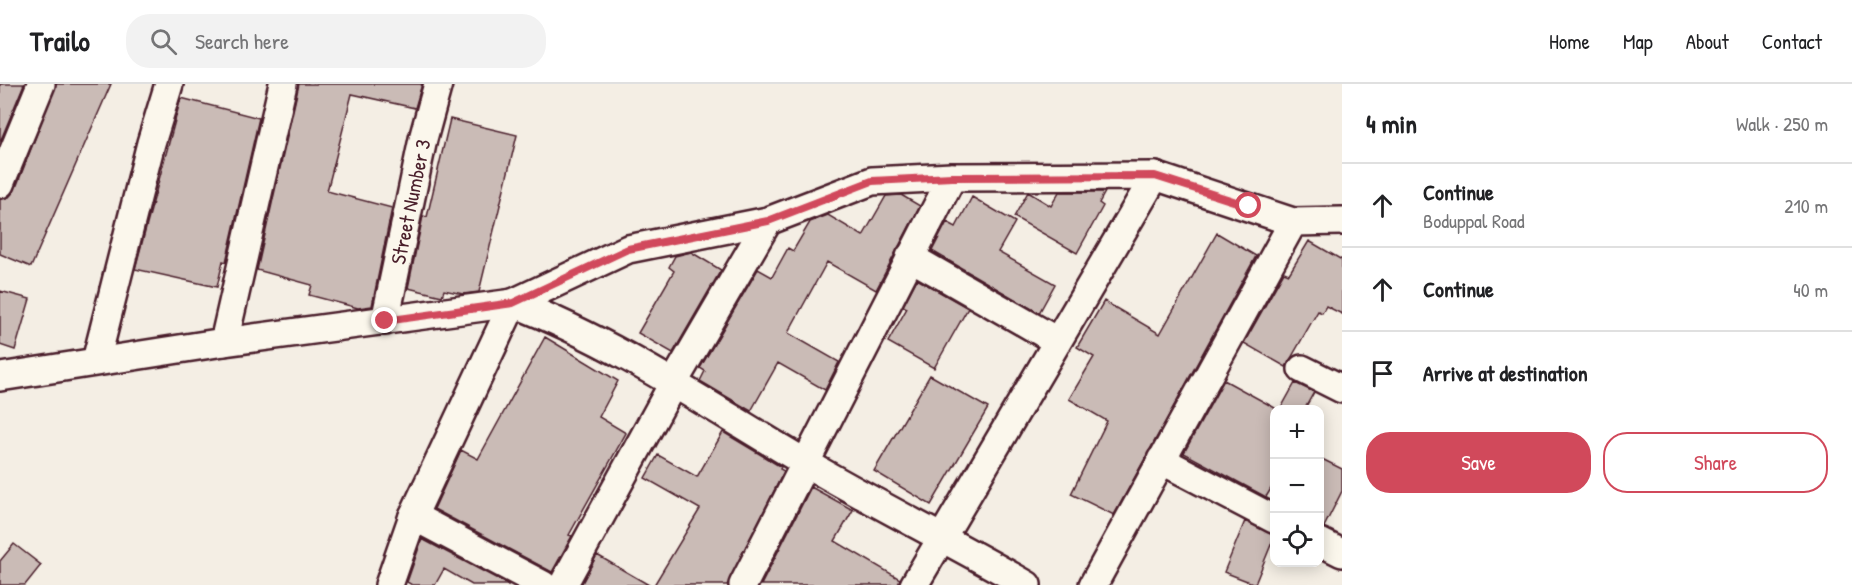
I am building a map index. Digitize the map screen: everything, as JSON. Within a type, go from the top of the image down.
[{"type":"street","points":[[0,184],[41,84]]},
{"type":"street","points":[[96,361],[168,84]]},
{"type":"street","points":[[224,342],[283,84]]},
{"type":"street","name":"Street Number 3","points":[[385,321],[423,139],[438,84]]},
{"type":"street","points":[[0,377],[224,342],[513,303],[628,249],[768,221],[872,181],[952,177],[1155,176],[1293,222],[1337,225]]},
{"type":"street","points":[[914,585],[1155,176]]},
{"type":"street","points":[[743,585],[952,177]]},
{"type":"street","points":[[563,585],[674,382],[768,221]]},
{"type":"street","points":[[1093,585],[1293,222]]},
{"type":"street","points":[[910,258],[1057,341]]},
{"type":"street","points":[[513,303],[541,313],[674,382],[805,463],[942,536],[1027,585]]},
{"type":"street","points":[[389,585],[413,516],[513,303]]},
{"type":"street","points":[[1302,369],[1342,389]]},
{"type":"street","points":[[1161,460],[1270,516]]},
{"type":"street","points":[[413,516],[543,585]]},
{"type":"street","points":[[1324,544],[1342,553]]},
{"type":"building","points":[[0,84],[24,84],[0,142]]},
{"type":"building","points":[[56,84],[111,84],[31,267],[0,254],[0,199],[9,197],[15,190]]},
{"type":"building","points":[[299,84],[422,84],[415,108],[352,94],[327,191],[392,208],[372,306],[358,308],[309,295],[312,285],[257,270]]},
{"type":"building","points":[[181,98],[259,118],[226,262],[223,261],[217,287],[135,269]]},
{"type":"building","points":[[450,119],[517,135],[479,292],[463,294],[444,290],[442,296],[408,288],[423,216],[427,217]]},
{"type":"building","points":[[1028,192],[1051,206],[1059,192],[1105,192],[1099,203],[1103,206],[1077,253],[1014,217]]},
{"type":"building","points":[[901,195],[920,206],[876,290],[827,262],[788,333],[839,362],[825,390],[778,363],[751,411],[700,381],[705,371],[700,368],[758,269],[772,277],[788,248],[793,251],[810,222],[828,215],[863,236],[886,196]]},
{"type":"building","points":[[972,197],[1015,222],[998,252],[1055,284],[1039,313],[932,251],[947,222],[956,227]]},
{"type":"building","points":[[1217,233],[1256,256],[1114,515],[1071,494],[1107,421],[1069,399],[1094,357],[1077,347],[1104,301],[1160,334]]},
{"type":"building","points":[[1309,241],[1342,260],[1342,314],[1326,306],[1322,313],[1318,311],[1286,367],[1244,343],[1284,272],[1289,274]]},
{"type":"building","points":[[691,252],[721,270],[673,353],[638,333],[674,271],[669,267],[675,256]]},
{"type":"building","points":[[917,279],[968,308],[934,368],[888,342],[907,308],[903,306]]},
{"type":"building","points":[[0,291],[30,299],[15,350],[0,345]]},
{"type":"building","points":[[545,337],[618,381],[599,417],[626,433],[569,535],[572,536],[552,572],[434,509],[461,450],[478,459]]},
{"type":"building","points":[[930,375],[988,408],[931,505],[874,471]]},
{"type":"building","points":[[1224,380],[1270,405],[1270,490],[1266,497],[1184,453]]},
{"type":"building","points":[[1295,383],[1314,392],[1307,405],[1283,405]]},
{"type":"building","points":[[723,432],[784,471],[727,585],[654,585],[700,509],[645,478],[658,455],[697,477]]},
{"type":"building","points":[[1324,460],[1342,469],[1342,491],[1324,527]]},
{"type":"building","points":[[811,487],[853,510],[835,541],[900,579],[898,585],[761,585]]},
{"type":"building","points":[[1245,521],[1270,533],[1270,547],[1255,584],[1224,572]]},
{"type":"building","points":[[422,539],[509,585],[472,585],[444,569],[435,585],[412,585],[407,582]]},
{"type":"building","points":[[14,544],[41,565],[25,585],[0,585],[0,561]]},
{"type":"building","points":[[597,555],[649,585],[581,585]]},
{"type":"route","points":[[385,321],[513,303],[628,249],[768,221],[872,181],[952,177],[1155,176],[1249,206]]}]
